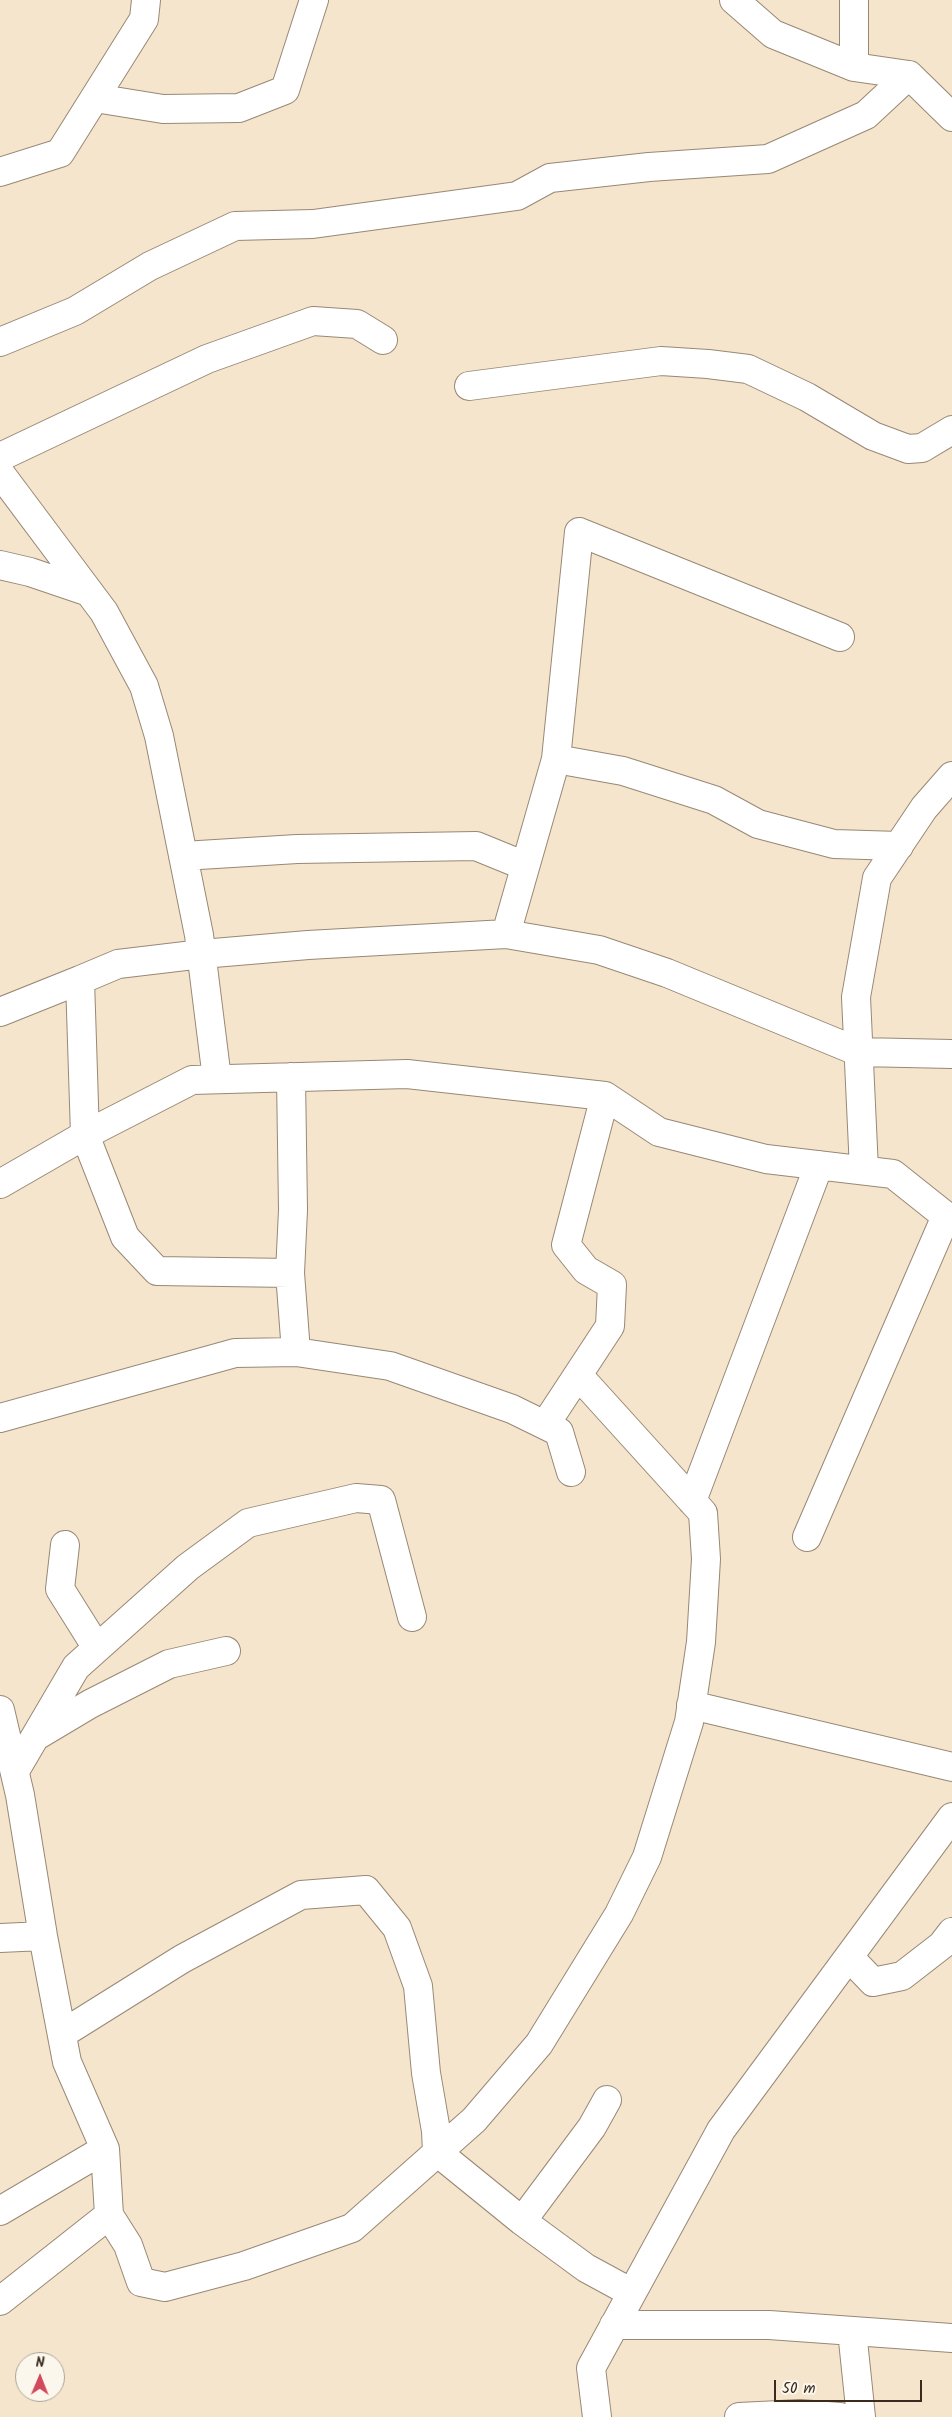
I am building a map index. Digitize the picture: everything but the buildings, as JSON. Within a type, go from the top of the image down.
[{"type":"street","points":[[0,172],[60,153],[144,19],[146,0]]},
{"type":"street","points":[[95,98],[163,110],[240,108],[285,90],[314,0]]},
{"type":"street","points":[[734,0],[773,34],[854,67],[910,75],[952,117]]},
{"type":"street","points":[[854,0],[854,67]]},
{"type":"street","points":[[0,342],[75,312],[150,266],[235,226],[313,224],[517,196],[550,178],[649,167],[768,159],[866,115],[910,75]]},
{"type":"street","points":[[0,457],[206,358],[313,321],[358,324],[382,340]]},
{"type":"street","points":[[469,386],[661,361],[708,364],[748,369],[808,397],[873,436],[908,449],[922,448],[952,430]]},
{"type":"street","points":[[0,473],[104,612],[144,686],[159,736],[202,954],[217,1079]]},
{"type":"street","points":[[506,934],[556,759],[579,532],[840,637]]},
{"type":"street","points":[[0,565],[30,572],[89,592]]},
{"type":"street","points":[[556,759],[623,771],[714,800],[758,824],[834,844],[899,846]]},
{"type":"street","points":[[864,1170],[856,997],[877,878],[924,808],[952,776]]},
{"type":"street","points":[[183,856],[297,849],[476,846],[526,866]]},
{"type":"street","points":[[0,1012],[118,964],[202,954],[308,945],[506,934],[599,950],[667,973],[859,1052],[952,1054]]},
{"type":"street","points":[[80,980],[85,1135],[125,1237],[157,1271],[290,1273]]},
{"type":"street","points":[[0,1184],[85,1135],[192,1080],[407,1074],[604,1096],[659,1132],[766,1159],[893,1174],[949,1219],[807,1537]]},
{"type":"street","points":[[291,1077],[293,1210],[290,1273],[296,1352]]},
{"type":"street","points":[[545,1425],[610,1326],[612,1285],[586,1270],[566,1245],[604,1096]]},
{"type":"street","points":[[692,1501],[819,1165]]},
{"type":"street","points":[[0,1418],[235,1352],[296,1352],[390,1366],[512,1409],[559,1432],[571,1472]]},
{"type":"street","points":[[0,1710],[15,1772],[43,1936],[68,2062],[105,2149],[109,2216],[128,2246],[141,2282],[165,2287],[244,2266],[352,2228],[474,2120],[539,2044],[619,1914],[647,1857],[688,1722],[701,1642],[706,1559],[703,1513],[578,1376]]},
{"type":"street","points":[[15,1772],[76,1667],[188,1567],[248,1523],[356,1498],[381,1500],[412,1617]]},
{"type":"street","points":[[65,1545],[60,1589],[97,1648]]},
{"type":"street","points":[[35,1737],[90,1704],[169,1664],[226,1651]]},
{"type":"street","points":[[691,1705],[952,1768]]},
{"type":"street","points":[[597,2417],[591,2368],[721,2130],[952,1817]]},
{"type":"street","points":[[62,2034],[182,1959],[301,1895],[366,1890],[397,1928],[418,1986],[426,2073],[436,2131],[437,2152],[522,2221],[586,2268],[632,2292]]},
{"type":"street","points":[[0,1938],[43,1936]]},
{"type":"street","points":[[849,1956],[873,1982],[902,1976],[949,1944]]},
{"type":"street","points":[[522,2221],[592,2127],[607,2100]]},
{"type":"street","points":[[0,2211],[105,2149]]},
{"type":"street","points":[[0,2301],[109,2216]]},
{"type":"street","points":[[614,2325],[769,2325],[952,2338]]},
{"type":"street","points":[[852,2331],[861,2417]]},
{"type":"street","points":[[739,2417],[800,2414],[840,2417]]}]
